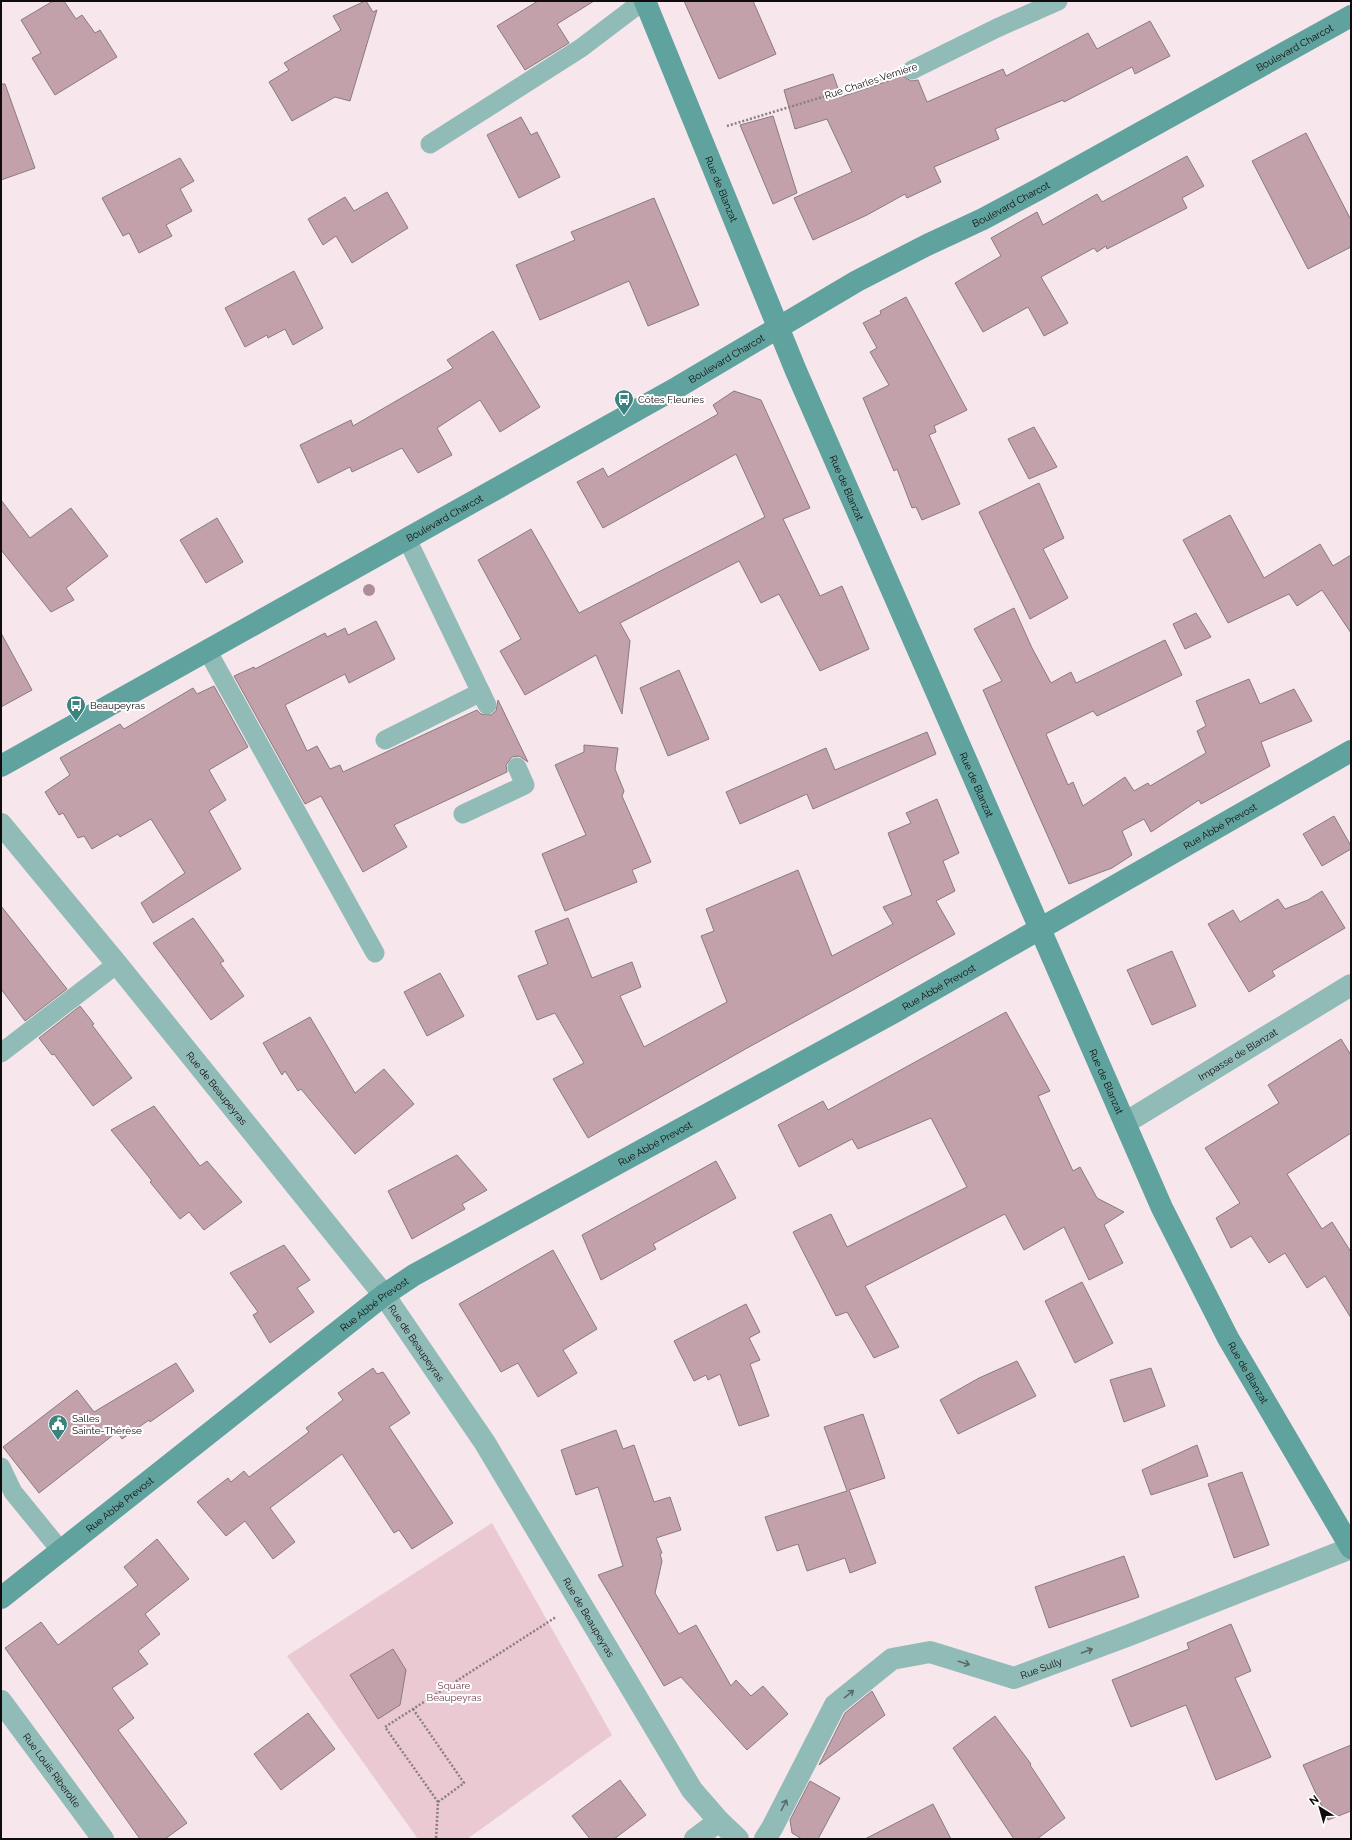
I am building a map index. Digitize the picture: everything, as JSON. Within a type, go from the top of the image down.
[{"type":"street","name":"Rue de Blanzat","points":[[644,1],[778,327],[1162,1208],[1228,1338],[1351,1548]]},
{"type":"street","name":"Boulevard Charcot","points":[[1,766],[678,387],[857,281],[1032,193],[1351,16]]},
{"type":"street","name":"Rue Abbé Prevost","points":[[1,1598],[384,1295],[414,1275],[891,1014],[1351,751]]},
{"type":"street","name":"Rue de Beaupeyras","points":[[1,824],[117,964],[384,1295],[485,1443],[692,1790],[719,1821],[738,1839]]},
{"type":"street","name":"Impasse de Blanzat","points":[[1125,1122],[1351,985]]},
{"type":"street","name":"Rue Sully","points":[[765,1839],[835,1705],[892,1659],[930,1652],[1014,1678],[1127,1636],[1351,1548]]},
{"type":"street","name":"Rue Louis Riberolle","points":[[1,1701],[103,1839]]},
{"type":"street","points":[[695,1839],[719,1821]]},
{"type":"lane","points":[[430,144],[581,48],[644,1]]},
{"type":"lane","name":"Rue Charles Vernière","points":[[912,70],[998,28],[1058,1]]},
{"type":"lane","points":[[385,740],[484,699],[407,539]]},
{"type":"lane","points":[[207,650],[375,953]]},
{"type":"lane","points":[[463,814],[525,785],[517,767]]},
{"type":"lane","points":[[1,1053],[117,964]]},
{"type":"lane","points":[[1,1467],[13,1492],[61,1551]]},
{"type":"path","name":"Rue Charles Vernière","points":[[699,134],[912,70]]},
{"type":"path","points":[[436,1839],[438,1802],[385,1728],[413,1708],[580,1601]]},
{"type":"path","points":[[413,1708],[464,1783],[438,1802]]},
{"type":"green space","name":"Square Beaupeyras","points":[[492,1523],[612,1735],[467,1839],[418,1839],[287,1656]]},
{"type":"building","points":[[53,1],[64,1],[76,19],[82,15],[95,33],[100,30],[117,57],[55,95],[32,58],[41,53],[21,20]]},
{"type":"building","points":[[365,1],[373,12],[377,10],[350,101],[335,97],[292,121],[269,82],[289,70],[284,63],[341,30],[333,16]]},
{"type":"building","points":[[538,1],[594,1],[557,24],[569,43],[525,70],[497,26]]},
{"type":"building","points":[[684,1],[753,1],[776,54],[719,79]]},
{"type":"building","points":[[1150,21],[1170,56],[1135,74],[1132,67],[1064,102],[1063,100],[995,129],[999,139],[934,167],[941,182],[907,198],[905,194],[867,215],[813,240],[794,198],[852,172],[827,119],[795,129],[784,90],[833,74],[841,97],[903,76],[911,81],[918,80],[927,102],[1003,69],[1006,76],[1088,33],[1097,49]]},
{"type":"building","points":[[1,84],[5,84],[35,168],[1,180]]},
{"type":"building","points":[[773,116],[797,193],[773,204],[740,125]]},
{"type":"building","points":[[521,117],[531,135],[537,132],[560,177],[519,198],[487,135]]},
{"type":"building","points":[[1306,133],[1351,220],[1351,247],[1308,269],[1252,161]]},
{"type":"building","points":[[1187,156],[1204,186],[1182,198],[1187,208],[1107,249],[1106,246],[1097,252],[1094,248],[1041,277],[1068,323],[1044,336],[1028,307],[983,332],[955,283],[1001,256],[991,238],[1037,212],[1043,225],[1097,194],[1102,202]]},
{"type":"building","points":[[180,158],[194,181],[180,189],[192,211],[166,225],[172,236],[139,253],[129,233],[123,236],[102,198]]},
{"type":"building","points":[[387,192],[408,228],[352,263],[336,236],[323,245],[308,219],[345,197],[354,211]]},
{"type":"building","points":[[654,198],[699,305],[648,326],[629,281],[540,320],[516,265],[575,240],[571,232]]},
{"type":"building","points":[[294,271],[323,328],[293,345],[285,329],[268,338],[267,335],[245,347],[225,308]]},
{"type":"building","points":[[906,297],[967,410],[934,426],[936,432],[929,435],[960,504],[922,520],[916,507],[912,508],[897,469],[894,471],[863,398],[889,385],[870,352],[877,348],[863,323],[881,314],[880,311]]},
{"type":"building","points":[[493,331],[540,407],[500,432],[480,400],[437,428],[452,455],[418,473],[402,448],[352,472],[350,467],[318,483],[300,445],[351,420],[353,426],[453,368],[447,360]]},
{"type":"building","points":[[734,391],[761,400],[810,508],[783,519],[820,596],[842,586],[869,649],[820,671],[779,594],[761,603],[739,561],[620,623],[630,641],[622,714],[596,655],[525,695],[500,651],[521,639],[478,560],[531,529],[579,613],[765,517],[736,454],[603,528],[577,482],[603,468],[608,477],[718,414],[713,405]]},
{"type":"building","points":[[1034,427],[1057,467],[1029,479],[1008,439]]},
{"type":"building","points":[[1039,483],[1064,538],[1043,549],[1068,598],[1030,619],[979,512]]},
{"type":"building","points":[[1,500],[30,538],[71,508],[108,556],[66,588],[74,600],[51,612],[1,550]]},
{"type":"building","points":[[1230,515],[1264,578],[1320,544],[1333,566],[1351,555],[1351,633],[1322,590],[1297,606],[1289,594],[1228,623],[1183,540]]},
{"type":"building","points":[[217,518],[243,562],[206,583],[180,540]]},
{"type":"building","points":[[1014,608],[1032,648],[1051,683],[1071,672],[1076,683],[1165,640],[1182,675],[1097,716],[1093,711],[1046,734],[1068,785],[1073,782],[1083,806],[1125,777],[1134,791],[1148,783],[1150,786],[1206,753],[1197,731],[1206,726],[1196,701],[1249,679],[1260,704],[1294,689],[1312,721],[1261,742],[1270,766],[1201,804],[1199,800],[1151,832],[1144,819],[1122,831],[1132,855],[1112,868],[1069,884],[983,690],[1002,681],[974,629]]},
{"type":"building","points":[[1196,613],[1211,637],[1185,649],[1173,624]]},
{"type":"building","points":[[376,621],[395,659],[349,683],[345,674],[285,705],[307,751],[317,746],[330,769],[340,765],[343,772],[477,710],[481,714],[491,715],[496,711],[498,700],[528,762],[519,756],[512,757],[506,765],[507,772],[394,825],[407,847],[363,872],[321,796],[305,804],[234,676],[254,667],[255,669],[325,633],[327,637],[345,628],[348,635]]},
{"type":"building","points":[[1,633],[32,690],[1,707]]},
{"type":"building","points":[[679,670],[709,739],[668,756],[640,688]]},
{"type":"building","points":[[214,686],[248,747],[209,770],[226,800],[209,811],[241,869],[153,923],[141,903],[185,873],[151,819],[120,837],[118,834],[92,849],[84,836],[78,838],[63,813],[59,815],[45,792],[70,775],[60,758],[120,724],[124,729],[193,688],[197,694]]},
{"type":"building","points":[[927,732],[936,754],[813,809],[807,794],[740,824],[726,792],[826,748],[835,770]]},
{"type":"building","points":[[584,745],[618,748],[615,769],[624,791],[622,796],[651,862],[632,870],[637,882],[565,911],[542,854],[586,835],[555,765],[584,752]]},
{"type":"building","points":[[937,799],[959,853],[943,861],[955,891],[936,901],[955,934],[749,1047],[588,1138],[553,1079],[584,1063],[555,1013],[537,1020],[518,976],[548,964],[535,931],[568,918],[592,978],[632,962],[641,987],[620,996],[644,1047],[727,1002],[701,936],[714,931],[706,909],[798,870],[832,956],[893,924],[883,907],[912,895],[888,833],[911,823],[906,813]]},
{"type":"building","points":[[1334,816],[1351,846],[1351,849],[1322,866],[1303,834]]},
{"type":"building","points":[[1322,891],[1345,928],[1272,971],[1275,976],[1249,992],[1208,924],[1233,910],[1240,922],[1278,899],[1285,909],[1308,900]]},
{"type":"building","points":[[1,906],[67,989],[25,1021],[1,989]]},
{"type":"building","points":[[193,918],[224,961],[220,963],[244,996],[211,1020],[153,943]]},
{"type":"building","points":[[1172,951],[1196,1006],[1152,1025],[1127,970]]},
{"type":"building","points":[[440,973],[464,1016],[427,1036],[404,992]]},
{"type":"building","points":[[80,1006],[94,1024],[92,1025],[132,1078],[93,1106],[54,1054],[52,1055],[39,1038]]},
{"type":"building","points":[[1006,1012],[1050,1091],[1038,1096],[1073,1171],[1080,1167],[1097,1198],[1124,1212],[1104,1225],[1123,1263],[1089,1280],[1064,1227],[1024,1250],[1005,1214],[865,1286],[899,1347],[874,1358],[847,1312],[836,1316],[793,1232],[831,1214],[847,1247],[967,1187],[931,1118],[858,1149],[852,1139],[799,1167],[778,1125],[823,1101],[828,1110]]},
{"type":"building","points":[[310,1017],[355,1093],[384,1069],[414,1104],[355,1154],[301,1089],[298,1091],[285,1071],[282,1075],[263,1043]]},
{"type":"building","points":[[1341,1039],[1351,1055],[1351,1133],[1287,1174],[1322,1229],[1332,1222],[1351,1252],[1351,1318],[1325,1276],[1307,1288],[1285,1253],[1269,1263],[1251,1236],[1231,1248],[1216,1218],[1240,1203],[1205,1148],[1279,1103],[1268,1085]]},
{"type":"building","points":[[154,1106],[200,1166],[207,1161],[242,1202],[204,1230],[189,1212],[180,1219],[111,1130]]},
{"type":"building","points":[[457,1155],[487,1190],[462,1204],[465,1209],[412,1239],[388,1191]]},
{"type":"building","points":[[716,1161],[736,1198],[653,1244],[656,1249],[601,1280],[582,1235]]},
{"type":"building","points":[[284,1245],[310,1280],[297,1288],[314,1312],[270,1343],[253,1315],[258,1312],[230,1273]]},
{"type":"building","points":[[553,1250],[597,1329],[563,1350],[577,1373],[538,1397],[518,1363],[501,1372],[459,1304]]},
{"type":"building","points":[[1082,1282],[1113,1343],[1075,1363],[1045,1301]]},
{"type":"building","points":[[746,1304],[760,1332],[749,1338],[760,1360],[750,1364],[769,1416],[739,1426],[720,1374],[708,1380],[706,1375],[694,1381],[674,1341]]},
{"type":"building","points":[[1017,1361],[1036,1396],[958,1434],[940,1400],[979,1378]]},
{"type":"building","name":"Salles Sainte-Thérèse","points":[[176,1363],[194,1391],[150,1422],[149,1420],[122,1439],[117,1432],[39,1493],[3,1447],[77,1390],[94,1412]]},
{"type":"building","points":[[373,1368],[377,1374],[383,1372],[410,1413],[389,1427],[453,1523],[412,1549],[399,1530],[394,1533],[342,1454],[270,1508],[295,1542],[273,1559],[245,1521],[226,1536],[197,1502],[228,1478],[231,1482],[244,1471],[249,1477],[309,1432],[306,1428],[343,1400],[338,1393]]},
{"type":"building","points":[[1151,1368],[1165,1406],[1124,1422],[1110,1380]]},
{"type":"building","points":[[863,1414],[885,1478],[849,1490],[876,1563],[850,1573],[845,1558],[807,1571],[798,1544],[777,1551],[765,1517],[847,1491],[824,1427]]},
{"type":"building","points":[[616,1430],[623,1449],[634,1445],[654,1502],[670,1497],[681,1530],[656,1538],[662,1553],[660,1554],[662,1561],[655,1593],[679,1634],[696,1625],[731,1686],[736,1680],[751,1696],[763,1686],[788,1714],[747,1750],[681,1677],[664,1686],[598,1575],[623,1566],[598,1487],[576,1495],[561,1450]]},
{"type":"building","points":[[1197,1445],[1208,1476],[1151,1495],[1142,1470]]},
{"type":"building","points":[[1242,1472],[1269,1545],[1234,1558],[1208,1484]]},
{"type":"building","points":[[157,1539],[189,1579],[145,1614],[160,1634],[138,1651],[148,1664],[112,1688],[134,1718],[118,1730],[187,1823],[165,1839],[140,1839],[5,1648],[41,1622],[58,1645],[138,1585],[124,1567]]},
{"type":"building","points":[[1124,1556],[1139,1597],[1049,1628],[1035,1587]]},
{"type":"building","points":[[1231,1624],[1251,1671],[1235,1678],[1271,1757],[1216,1780],[1186,1705],[1131,1727],[1112,1680],[1189,1649],[1187,1643]]},
{"type":"building","points":[[393,1649],[406,1670],[400,1705],[378,1719],[350,1675]]},
{"type":"building","points":[[872,1691],[885,1715],[819,1765],[845,1713]]},
{"type":"building","points":[[308,1713],[335,1749],[281,1790],[254,1754]]},
{"type":"building","points":[[995,1716],[1031,1764],[1030,1765],[1065,1818],[1037,1839],[1014,1839],[953,1748]]},
{"type":"building","points":[[1351,1745],[1351,1811],[1328,1820],[1303,1765]]},
{"type":"building","points":[[620,1780],[646,1815],[614,1839],[590,1839],[572,1816]]},
{"type":"building","points":[[810,1781],[840,1798],[818,1839],[802,1839],[792,1833],[790,1820]]},
{"type":"building","points":[[933,1804],[951,1839],[865,1839]]},
{"type":"place","name":"Côtes Fleuries","points":[[624,416]]},
{"type":"place","name":"Beaupeyras","points":[[76,722]]},
{"type":"place","name":"Salles Sainte-Thérèse","points":[[58,1441]]}]
